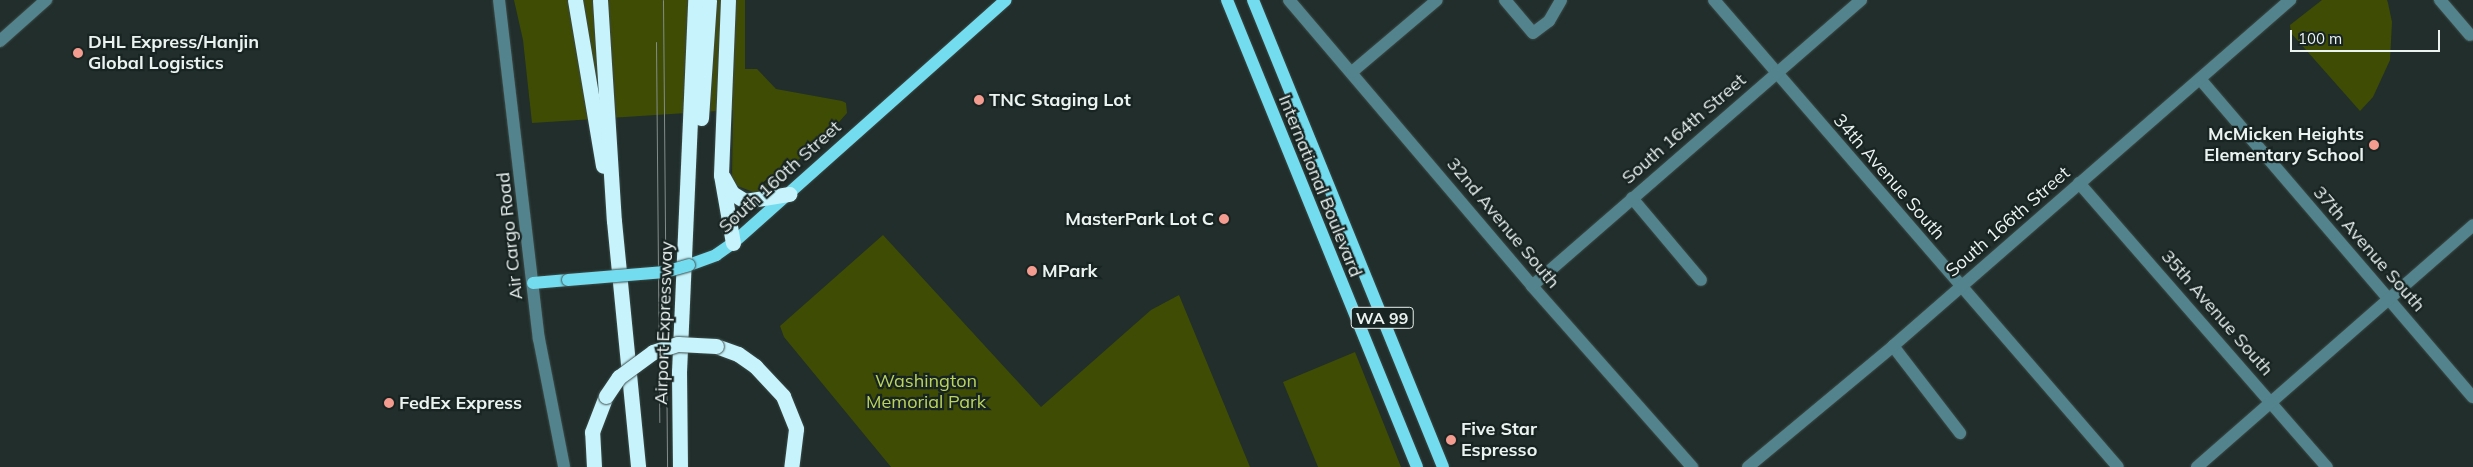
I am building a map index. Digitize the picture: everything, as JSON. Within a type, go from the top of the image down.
[{"type":"highway","points":[[574,0],[614,221]]},
{"type":"highway","points":[[600,0],[614,221]]},
{"type":"highway","points":[[690,180],[695,0]]},
{"type":"highway","points":[[690,180],[699,146],[709,0]]},
{"type":"highway","points":[[728,0],[721,175],[734,243]]},
{"type":"highway","points":[[721,175],[732,193],[745,202],[788,194]]},
{"type":"highway","name":"Airport Expressway","points":[[680,467],[679,372],[690,180]]},
{"type":"highway","name":"Airport Expressway","points":[[614,221],[638,467]]},
{"type":"highway","points":[[594,467],[592,432],[606,396],[619,377],[653,352],[678,344],[716,346],[738,354],[755,366],[783,396],[796,429],[791,467]]},
{"type":"main road","name":"South 160th Street","points":[[533,283],[665,272],[702,262],[734,243],[1006,0]]},
{"type":"main road","name":"International Boulevard","points":[[1227,0],[1417,467]]},
{"type":"main road","name":"International Boulevard","points":[[1253,0],[1443,467]]},
{"type":"street","points":[[0,41],[46,0]]},
{"type":"street","name":"Air Cargo Road","points":[[498,0],[539,339],[564,467]]},
{"type":"street","name":"32nd Avenue South","points":[[1289,0],[1532,286],[1692,467]]},
{"type":"street","points":[[1352,72],[1436,0]]},
{"type":"street","points":[[1505,0],[1533,33],[1549,21],[1561,0]]},
{"type":"street","name":"34th Avenue South","points":[[1714,0],[2118,467]]},
{"type":"street","name":"South 164th Street","points":[[1532,286],[1861,0]]},
{"type":"street","name":"South 166th Street","points":[[1748,467],[1893,346],[2290,0]]},
{"type":"street","points":[[2440,0],[2470,34]]},
{"type":"street","name":"37th Avenue South","points":[[2200,79],[2473,397]]},
{"type":"street","name":"35th Avenue South","points":[[2080,183],[2328,467]]},
{"type":"street","points":[[1632,198],[1701,280]]},
{"type":"street","points":[[2197,467],[2473,225]]},
{"type":"street","points":[[1893,346],[1960,433]]},
{"type":"green space","points":[[514,0],[745,0],[745,69],[757,69],[776,89],[842,101],[846,103],[847,113],[830,132],[765,189],[756,193],[735,185],[732,179],[733,110],[532,123],[523,40]]},
{"type":"green space","points":[[2322,0],[2387,0],[2392,22],[2390,60],[2373,97],[2360,111],[2291,33],[2290,25]]},
{"type":"green space","name":"Washington Memorial Park","points":[[883,235],[1041,407],[1151,310],[1179,295],[1250,467],[891,467],[784,337],[780,326]]},
{"type":"green space","points":[[1355,352],[1401,467],[1318,467],[1283,382]]},
{"type":"tram line","points":[[663,0],[667,467]]},
{"type":"tram line","points":[[656,42],[659,422]]},
{"type":"place","name":"DHL Express/Hanjin Global Logistics","points":[[78,53]]},
{"type":"place","name":"TNC Staging Lot","points":[[979,100]]},
{"type":"place","name":"McMicken Heights Elementary School","points":[[2374,145]]},
{"type":"place","name":"MasterPark Lot C","points":[[1224,219]]},
{"type":"place","name":"MPark","points":[[1032,271]]},
{"type":"place","name":"FedEx Express","points":[[389,403]]},
{"type":"place","name":"Five Star Espresso","points":[[1451,440]]}]
